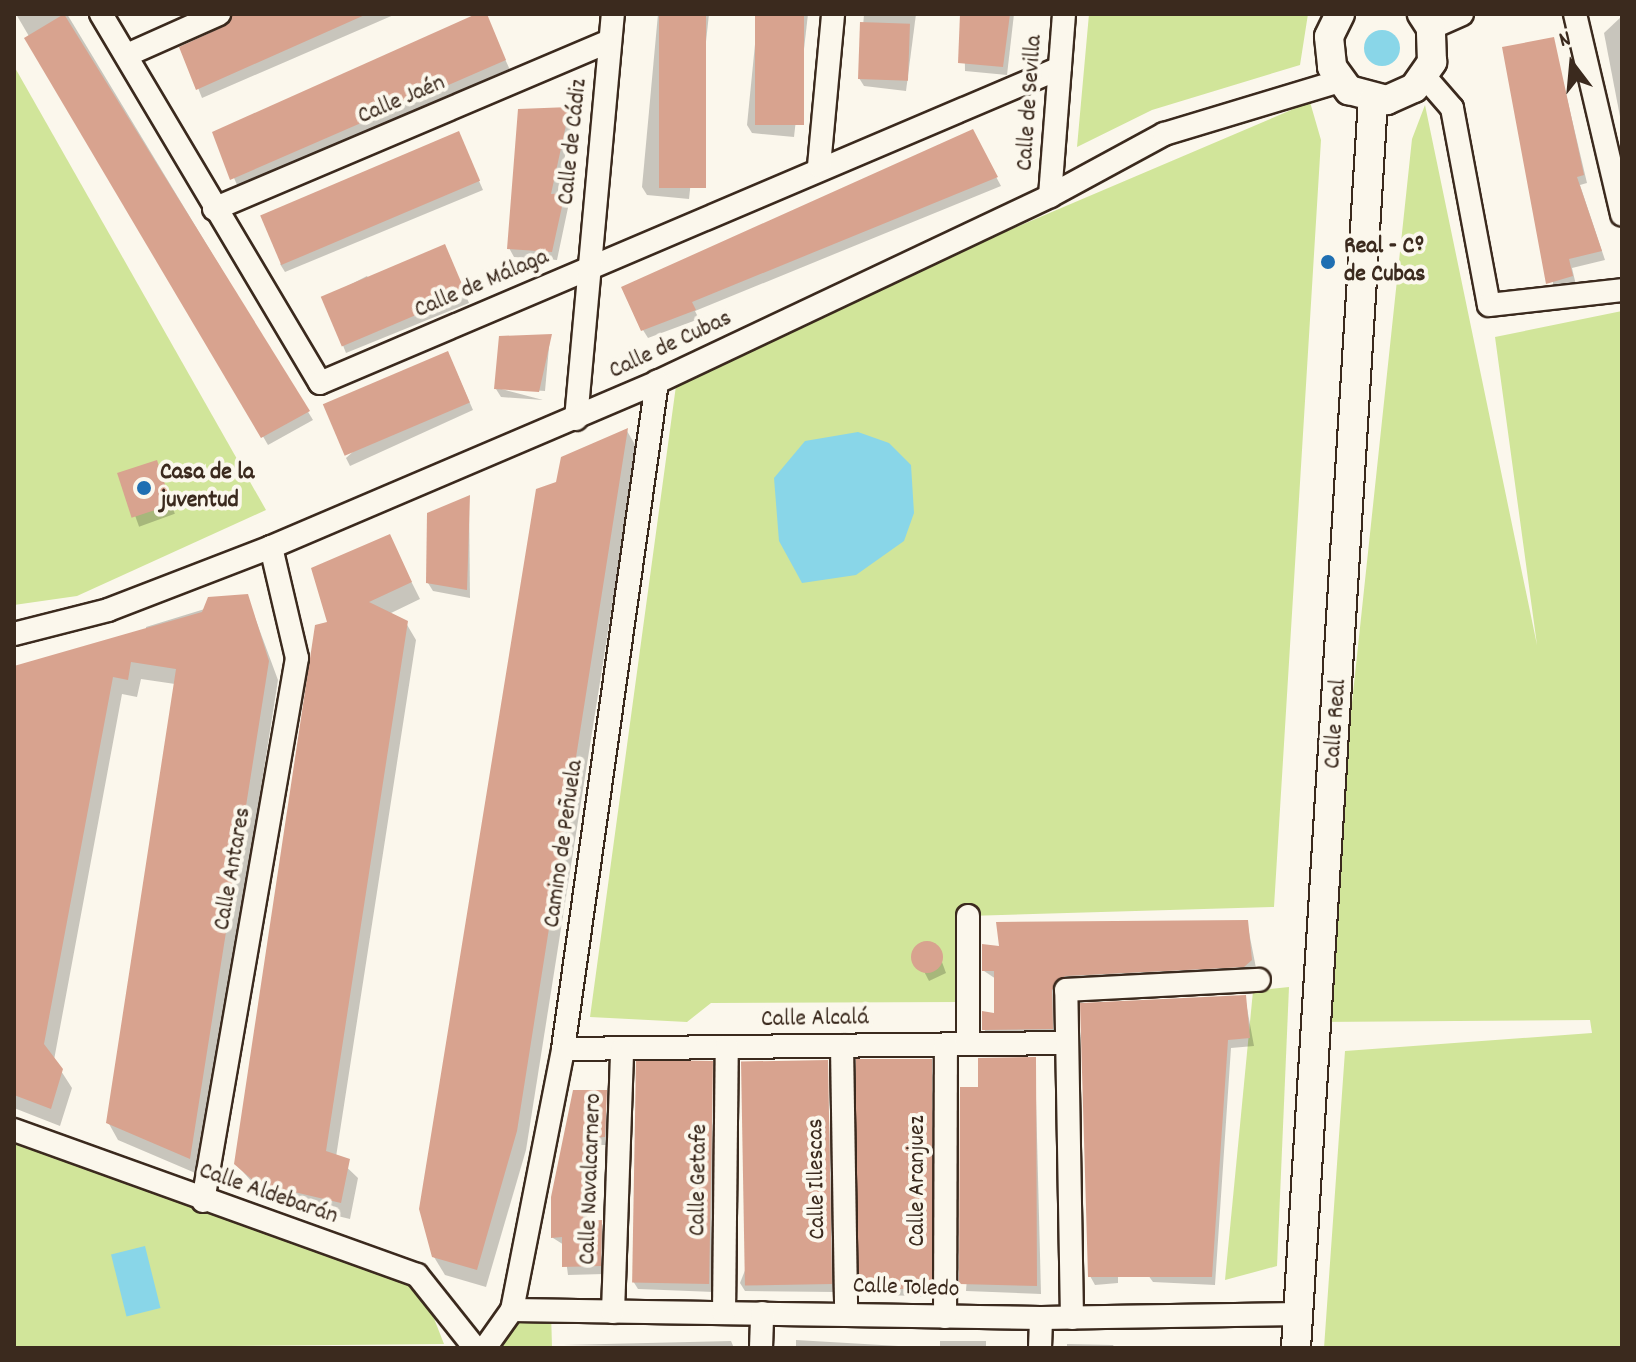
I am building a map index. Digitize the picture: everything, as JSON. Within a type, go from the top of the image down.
[{"type":"street","name":"Calle de Málaga","points":[[101,14],[320,383],[819,166],[1060,68]]},
{"type":"street","points":[[127,55],[219,14]]},
{"type":"street","name":"Calle de Cádiz","points":[[576,419],[587,267],[613,14]]},
{"type":"street","points":[[819,166],[833,14]]},
{"type":"street","name":"Calle de Sevilla","points":[[1050,196],[1064,14]]},
{"type":"street","points":[[1340,14],[1328,52],[1339,81],[1373,100],[1402,96],[1425,77]]},
{"type":"street","points":[[1462,14],[1426,21],[1425,77],[1452,108],[1489,305],[1622,290]]},
{"type":"street","points":[[1575,14],[1622,215]]},
{"type":"street","name":"Calle Jaén","points":[[214,209],[610,41]]},
{"type":"street","name":"Calle de Cubas","points":[[14,634],[108,610],[271,547],[657,382],[1050,196],[1164,134],[1339,81]]},
{"type":"street","name":"Calle Real","points":[[1296,1348],[1373,100]]},
{"type":"street","name":"Camino de Peñuela","points":[[512,1310],[563,1049],[657,382]]},
{"type":"street","name":"Calle Antares","points":[[203,1201],[297,658],[271,547]]},
{"type":"street","name":"Calle Aranjuez","points":[[945,1317],[957,1044],[968,916]]},
{"type":"street","points":[[1072,1318],[1066,990],[1259,980]]},
{"type":"street","name":"Calle Alcalá","points":[[563,1049],[1067,1043]]},
{"type":"street","name":"Calle Illescas","points":[[842,1046],[846,1312]]},
{"type":"street","name":"Calle Getafe","points":[[724,1313],[727,1047]]},
{"type":"street","name":"Calle Navalcarnero","points":[[613,1312],[622,1049]]},
{"type":"street","name":"Calle Aldebarán","points":[[14,1130],[203,1201],[417,1275],[475,1348]]},
{"type":"street","points":[[485,1348],[512,1310]]},
{"type":"street","name":"Calle Toledo","points":[[512,1310],[846,1312],[1041,1318],[1299,1314]]},
{"type":"street","points":[[761,1348],[762,1313]]},
{"type":"street","points":[[1040,1348],[1041,1318]]},
{"type":"green space","points":[[1089,14],[1308,14],[1300,65],[1152,110],[1077,147]]},
{"type":"green space","points":[[14,66],[266,510],[77,596],[14,605]]},
{"type":"green space","points":[[1310,102],[1321,140],[1274,907],[968,916],[960,1002],[711,1003],[687,1022],[590,1017],[678,371]]},
{"type":"green space","points":[[1425,105],[1537,645],[1495,337],[1622,311],[1622,1348],[1324,1348],[1345,1051],[1592,1033],[1590,1020],[1318,1022],[1412,139]]},
{"type":"green space","points":[[1289,987],[1277,1266],[1225,1280],[1253,991]]},
{"type":"green space","points":[[14,1128],[417,1275],[444,1344],[14,1348]]},
{"type":"green space","points":[[512,1310],[551,1311],[552,1348],[485,1348]]},
{"type":"water","points":[[1382,30],[1395,35],[1400,48],[1395,61],[1382,66],[1369,61],[1364,48],[1369,35]]},
{"type":"water","points":[[858,432],[889,443],[911,465],[914,513],[904,541],[856,575],[802,583],[779,541],[774,478],[805,441]]},
{"type":"water","points":[[145,1246],[160,1308],[127,1317],[111,1254]]},
{"type":"building","points":[[64,14],[310,411],[261,438],[24,38]]},
{"type":"building","points":[[233,14],[367,14],[196,90],[179,47],[225,26]]},
{"type":"building","points":[[476,14],[487,14],[506,60],[230,180],[212,132]]},
{"type":"building","points":[[659,14],[706,14],[706,188],[659,188]]},
{"type":"building","points":[[755,14],[804,14],[804,125],[755,125]]},
{"type":"building","points":[[960,14],[1010,14],[1003,67],[958,63]]},
{"type":"building","points":[[860,22],[910,24],[908,81],[858,79]]},
{"type":"building","points":[[1554,37],[1584,175],[1577,177],[1602,251],[1569,259],[1573,276],[1546,284],[1502,47]]},
{"type":"building","points":[[570,107],[551,194],[565,193],[552,252],[507,249],[518,109]]},
{"type":"building","points":[[973,129],[998,177],[692,302],[696,310],[641,331],[621,287]]},
{"type":"building","points":[[459,131],[480,181],[281,265],[260,215]]},
{"type":"building","points":[[445,244],[466,294],[342,346],[321,297]]},
{"type":"building","points":[[552,334],[539,392],[494,389],[499,336]]},
{"type":"building","points":[[448,351],[470,403],[345,456],[323,404]]},
{"type":"building","points":[[628,428],[517,1131],[477,1270],[432,1257],[419,1209],[536,489],[556,482],[561,457]]},
{"type":"building","name":"Casa de la juventud","points":[[157,460],[172,505],[132,518],[117,473]]},
{"type":"building","points":[[470,495],[467,590],[426,583],[427,513]]},
{"type":"building","points":[[390,534],[412,582],[369,602],[408,621],[326,1151],[350,1159],[341,1203],[256,1183],[234,1164],[315,625],[327,622],[311,568]]},
{"type":"building","points":[[248,594],[269,661],[190,1159],[106,1123],[176,669],[131,662],[128,680],[113,677],[44,1044],[63,1069],[51,1109],[14,1095],[14,666],[202,612],[208,597]]},
{"type":"building","points":[[1248,920],[1252,960],[1244,967],[1065,976],[1052,990],[1053,1029],[982,1030],[982,1011],[994,1013],[994,971],[982,971],[982,944],[999,946],[996,922]]},
{"type":"building","points":[[927,941],[938,946],[943,957],[938,968],[927,973],[916,968],[911,957],[916,946]]},
{"type":"building","points":[[1246,995],[1250,1038],[1228,1040],[1212,1277],[1088,1277],[1080,1003]]},
{"type":"building","points":[[1036,1057],[1037,1286],[959,1284],[960,1087],[978,1087],[978,1058]]},
{"type":"building","points":[[856,1059],[932,1059],[932,1289],[856,1289]]},
{"type":"building","points":[[636,1060],[713,1061],[709,1284],[632,1283]]},
{"type":"building","points":[[828,1060],[832,1284],[745,1285],[741,1062]]},
{"type":"building","points":[[573,1090],[607,1090],[605,1137],[587,1138],[584,1172],[583,1221],[602,1220],[601,1266],[562,1267],[562,1237],[551,1238],[551,1197]]},
{"type":"place","name":"Real - Cº de Cubas","points":[[1328,262]]},
{"type":"place","name":"Casa de la juventud","points":[[144,488]]}]
